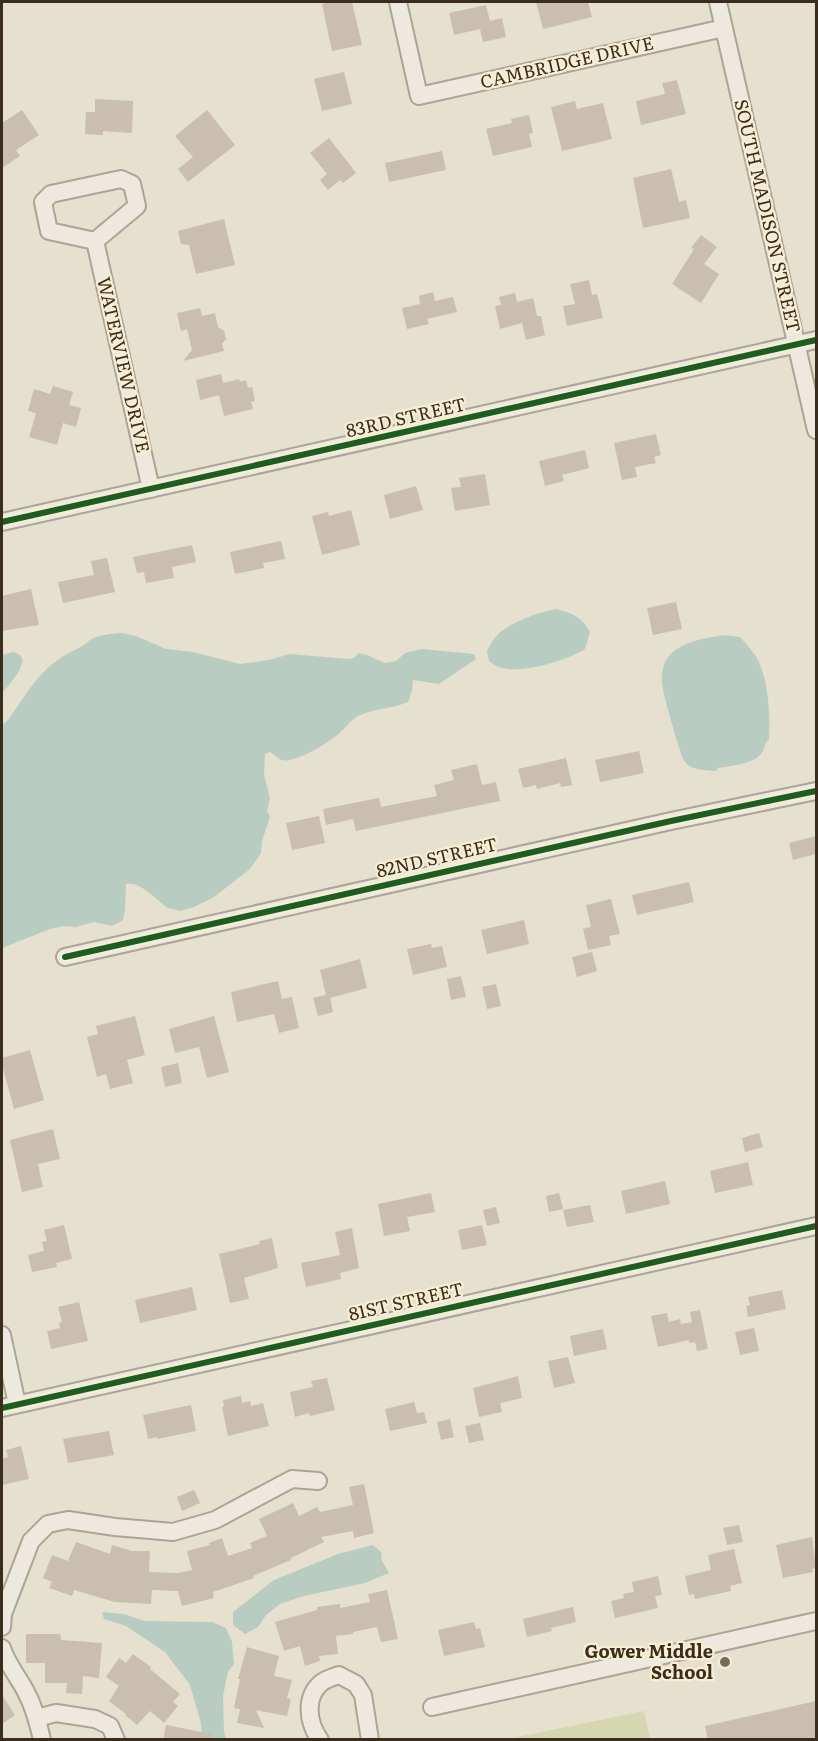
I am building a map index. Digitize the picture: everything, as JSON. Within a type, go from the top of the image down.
[{"type":"street","name":"CAMBRIDGE DRIVE","points":[[398,2],[419,96],[724,28]]},
{"type":"street","name":"SOUTH MADISON STREET","points":[[718,2],[816,430]]},
{"type":"street","points":[[121,179],[132,184],[136,206],[95,241],[49,231],[44,202],[51,194],[121,179]]},
{"type":"street","name":"WATERVIEW DRIVE","points":[[95,241],[151,489]]},
{"type":"street","name":"83RD STREET","points":[[2,522],[816,340]]},
{"type":"street","name":"82ND STREET","points":[[64,957],[670,821],[816,791]]},
{"type":"street","name":"81ST STREET","points":[[9,1406],[816,1226]]},
{"type":"street","points":[[2,1335],[9,1406]]},
{"type":"street","points":[[2,1627],[3,1614],[31,1540],[48,1524],[68,1520],[173,1532],[215,1520],[292,1479],[318,1481]]},
{"type":"street","points":[[432,1707],[816,1621]]},
{"type":"street","points":[[2,1648],[7,1663],[25,1689],[38,1718],[42,1740]]},
{"type":"street","points":[[320,1740],[315,1732],[309,1710],[312,1693],[322,1681],[339,1675],[356,1684],[363,1695],[370,1740]]},
{"type":"street","points":[[38,1718],[56,1713],[95,1719],[110,1726],[116,1740]]},
{"type":"green space","points":[[644,1711],[650,1739],[508,1739]]},
{"type":"shaded area","points":[[556,609],[576,616],[587,627],[590,632],[585,649],[533,668],[502,668],[489,661],[487,652],[492,642],[506,628]]},
{"type":"shaded area","points":[[122,633],[136,636],[166,649],[193,652],[240,664],[290,654],[349,659],[354,658],[358,653],[385,663],[396,661],[405,653],[422,649],[474,654],[476,659],[439,684],[413,680],[408,702],[358,716],[333,739],[302,756],[287,760],[280,759],[270,752],[265,754],[264,774],[270,798],[267,811],[270,817],[262,841],[261,853],[250,869],[214,897],[181,911],[168,908],[137,885],[126,884],[123,920],[112,926],[94,922],[76,927],[63,926],[2,948],[2,725],[38,678],[55,662],[94,638]]},
{"type":"shaded area","points":[[724,635],[740,637],[752,651],[762,669],[768,699],[769,739],[763,751],[753,760],[718,768],[716,771],[699,770],[685,762],[679,749],[663,689],[663,668],[671,654],[684,645],[700,639]]},
{"type":"shaded area","points":[[13,652],[22,659],[22,664],[2,693],[2,655]]},
{"type":"shaded area","points":[[373,1545],[382,1553],[381,1559],[389,1573],[365,1583],[304,1596],[280,1604],[266,1615],[258,1627],[245,1634],[233,1625],[233,1612],[274,1580],[338,1554]]},
{"type":"shaded area","points":[[102,1612],[124,1614],[144,1621],[212,1622],[226,1628],[232,1642],[234,1664],[228,1672],[223,1696],[226,1739],[202,1739],[201,1723],[190,1685],[165,1652],[126,1626],[104,1619]]},
{"type":"building","points":[[352,2],[362,45],[332,51],[322,4]]},
{"type":"building","points":[[536,2],[588,2],[592,17],[543,29]]},
{"type":"building","points":[[486,5],[490,21],[502,18],[506,37],[483,42],[480,29],[454,35],[449,13]]},
{"type":"building","points":[[344,72],[352,104],[322,111],[314,79]]},
{"type":"building","points":[[677,80],[686,114],[641,125],[636,101],[665,94],[662,83]]},
{"type":"building","points":[[95,99],[133,101],[132,133],[103,131],[103,135],[85,134],[86,112],[95,112]]},
{"type":"building","points":[[575,101],[577,109],[603,103],[612,139],[562,151],[551,107]]},
{"type":"building","points":[[22,110],[39,135],[16,150],[20,156],[2,168],[2,123]]},
{"type":"building","points":[[207,110],[235,145],[188,182],[178,169],[193,157],[175,136]]},
{"type":"building","points":[[529,115],[533,133],[529,134],[532,147],[493,156],[486,129],[512,123],[511,119]]},
{"type":"building","points":[[329,138],[356,173],[343,183],[340,180],[328,190],[320,180],[327,174],[310,153]]},
{"type":"building","points":[[442,151],[446,170],[389,182],[385,163]]},
{"type":"building","points":[[671,169],[679,202],[686,200],[690,218],[643,228],[633,178]]},
{"type":"building","points":[[224,219],[235,265],[196,274],[189,245],[181,244],[178,231]]},
{"type":"building","points":[[701,235],[717,247],[704,264],[719,274],[701,303],[672,284],[694,249],[691,248]]},
{"type":"building","points":[[589,280],[592,295],[597,294],[603,318],[567,326],[563,306],[575,304],[570,284]]},
{"type":"building","points":[[433,292],[435,301],[453,297],[457,312],[427,319],[429,324],[407,329],[402,308],[420,304],[419,296]]},
{"type":"building","points":[[515,293],[517,302],[533,298],[537,316],[541,316],[545,335],[526,340],[522,323],[500,329],[495,306],[501,305],[499,297]]},
{"type":"building","points":[[200,308],[202,316],[215,313],[218,327],[224,331],[226,339],[222,344],[224,351],[183,361],[192,350],[187,329],[181,331],[177,313]]},
{"type":"building","points":[[221,374],[223,383],[239,379],[240,382],[246,380],[248,388],[252,387],[255,401],[251,402],[253,409],[224,416],[219,395],[200,400],[196,380]]},
{"type":"building","points":[[53,386],[73,392],[69,405],[81,408],[76,427],[63,423],[57,445],[29,437],[36,413],[28,411],[34,389],[50,394]]},
{"type":"building","points":[[656,434],[661,455],[654,457],[656,463],[635,467],[637,477],[622,480],[614,443]]},
{"type":"building","points":[[585,450],[589,468],[562,475],[564,481],[545,486],[539,461]]},
{"type":"building","points":[[485,474],[490,505],[455,511],[451,488],[461,487],[459,478]]},
{"type":"building","points":[[416,486],[423,510],[390,519],[384,495]]},
{"type":"building","points":[[351,510],[360,545],[322,555],[312,516],[328,512],[329,516]]},
{"type":"building","points":[[281,541],[285,559],[263,563],[264,568],[235,574],[230,552]]},
{"type":"building","points":[[192,545],[196,562],[172,567],[174,578],[146,583],[144,572],[137,573],[133,557]]},
{"type":"building","points":[[107,558],[115,592],[63,603],[58,582],[94,575],[91,561]]},
{"type":"building","points":[[31,589],[39,625],[2,631],[2,596]]},
{"type":"building","points":[[676,602],[682,629],[653,635],[647,608]]},
{"type":"building","points":[[639,751],[644,773],[600,782],[595,760]]},
{"type":"building","points":[[566,758],[572,785],[561,787],[560,783],[537,789],[536,785],[523,788],[518,769]]},
{"type":"building","points":[[477,764],[482,785],[496,782],[500,801],[356,831],[353,819],[326,825],[323,809],[379,798],[381,807],[437,796],[434,785],[454,780],[451,770]]},
{"type":"building","points":[[319,816],[325,843],[292,850],[286,823]]},
{"type":"building","points":[[816,836],[816,854],[793,860],[789,843]]},
{"type":"building","points":[[689,882],[694,902],[637,915],[632,895]]},
{"type":"building","points":[[611,899],[620,934],[609,936],[611,945],[588,950],[583,929],[591,927],[586,905]]},
{"type":"building","points":[[524,920],[529,944],[487,954],[481,930]]},
{"type":"building","points":[[431,944],[432,948],[442,946],[447,967],[413,975],[407,949]]},
{"type":"building","points":[[592,952],[597,971],[577,977],[572,957]]},
{"type":"building","points":[[360,959],[367,988],[330,998],[333,1012],[318,1016],[313,998],[326,995],[320,970]]},
{"type":"building","points":[[461,976],[466,997],[451,1000],[447,979]]},
{"type":"building","points":[[278,981],[282,999],[292,997],[299,1028],[279,1033],[274,1014],[237,1022],[231,992]]},
{"type":"building","points":[[496,984],[501,1006],[487,1009],[482,987]]},
{"type":"building","points":[[135,1016],[145,1055],[127,1060],[133,1083],[110,1089],[106,1074],[97,1077],[87,1037],[98,1034],[96,1026]]},
{"type":"building","points":[[214,1016],[229,1072],[207,1078],[199,1047],[175,1053],[169,1029]]},
{"type":"building","points":[[30,1050],[44,1100],[14,1109],[2,1058]]},
{"type":"building","points":[[178,1063],[182,1083],[165,1087],[161,1067]]},
{"type":"building","points":[[53,1129],[60,1159],[38,1164],[43,1187],[22,1192],[10,1140]]},
{"type":"building","points":[[759,1133],[763,1147],[745,1152],[742,1138]]},
{"type":"building","points":[[748,1162],[753,1185],[715,1193],[710,1171]]},
{"type":"building","points":[[665,1181],[670,1204],[626,1214],[621,1191]]},
{"type":"building","points":[[431,1193],[435,1212],[407,1217],[410,1231],[384,1236],[378,1204]]},
{"type":"building","points":[[559,1193],[563,1209],[549,1212],[546,1196]]},
{"type":"building","points":[[590,1205],[594,1222],[567,1227],[563,1210]]},
{"type":"building","points":[[496,1207],[500,1223],[487,1226],[483,1210]]},
{"type":"building","points":[[64,1225],[72,1259],[56,1263],[57,1267],[32,1272],[28,1255],[44,1251],[42,1242],[47,1241],[44,1230]]},
{"type":"building","points":[[482,1225],[487,1245],[462,1250],[458,1230]]},
{"type":"building","points":[[352,1228],[359,1268],[340,1273],[341,1279],[306,1287],[301,1263],[340,1255],[335,1232]]},
{"type":"building","points":[[272,1238],[278,1268],[244,1278],[249,1299],[230,1303],[219,1254],[260,1244],[259,1241]]},
{"type":"building","points":[[192,1287],[197,1310],[140,1323],[135,1300]]},
{"type":"building","points":[[782,1290],[786,1309],[748,1317],[746,1306],[750,1305],[748,1297]]},
{"type":"building","points":[[79,1302],[88,1341],[51,1349],[47,1331],[60,1328],[59,1323],[62,1322],[58,1307]]},
{"type":"building","points":[[700,1310],[708,1349],[697,1351],[695,1342],[689,1343],[689,1340],[658,1347],[651,1316],[667,1313],[669,1322],[680,1319],[681,1324],[692,1322],[690,1312]]},
{"type":"building","points":[[754,1328],[759,1351],[740,1355],[735,1332]]},
{"type":"building","points":[[603,1329],[607,1349],[574,1356],[570,1336]]},
{"type":"building","points":[[568,1357],[575,1383],[554,1388],[548,1361]]},
{"type":"building","points":[[518,1376],[522,1398],[500,1403],[502,1412],[479,1417],[473,1388]]},
{"type":"building","points":[[327,1378],[335,1410],[295,1417],[290,1392],[313,1387],[311,1381]]},
{"type":"building","points":[[241,1396],[242,1403],[250,1401],[251,1406],[263,1403],[269,1426],[228,1436],[222,1407],[224,1406],[223,1400]]},
{"type":"building","points":[[414,1402],[417,1413],[424,1412],[427,1423],[390,1431],[385,1409]]},
{"type":"building","points":[[191,1405],[196,1431],[148,1439],[143,1415]]},
{"type":"building","points":[[450,1419],[454,1437],[441,1440],[437,1422]]},
{"type":"building","points":[[480,1423],[484,1440],[469,1443],[465,1426]]},
{"type":"building","points":[[109,1431],[114,1455],[68,1463],[63,1439]]},
{"type":"building","points":[[21,1446],[29,1479],[2,1485],[2,1459],[8,1457],[6,1450]]},
{"type":"building","points":[[364,1484],[374,1533],[354,1538],[353,1531],[321,1537],[324,1542],[291,1560],[253,1576],[254,1578],[213,1592],[214,1598],[182,1606],[178,1591],[152,1590],[151,1604],[115,1602],[74,1590],[72,1596],[49,1588],[52,1582],[43,1578],[52,1555],[68,1561],[76,1542],[110,1554],[112,1545],[132,1551],[150,1551],[149,1572],[178,1573],[192,1570],[187,1551],[210,1545],[209,1543],[222,1538],[228,1556],[252,1548],[250,1543],[267,1536],[259,1519],[293,1503],[299,1516],[317,1507],[320,1512],[353,1505],[349,1487]]},
{"type":"building","points":[[194,1490],[200,1503],[182,1511],[177,1497]]},
{"type":"building","points":[[739,1525],[743,1542],[727,1545],[723,1528]]},
{"type":"building","points":[[812,1537],[816,1568],[812,1569],[813,1572],[783,1578],[776,1545]]},
{"type":"building","points":[[734,1549],[742,1583],[730,1586],[731,1591],[695,1599],[694,1594],[689,1595],[685,1576],[711,1570],[708,1555]]},
{"type":"building","points":[[658,1576],[662,1595],[655,1596],[658,1608],[615,1618],[611,1601],[624,1598],[623,1594],[634,1592],[632,1582]]},
{"type":"building","points":[[387,1590],[398,1639],[381,1642],[377,1627],[336,1636],[338,1654],[319,1656],[320,1661],[305,1666],[300,1646],[284,1651],[275,1622],[317,1610],[317,1607],[340,1604],[340,1608],[370,1602],[368,1594]]},
{"type":"building","points":[[573,1607],[576,1622],[527,1637],[523,1619]]},
{"type":"building","points":[[474,1622],[476,1629],[480,1628],[485,1647],[444,1656],[438,1630]]},
{"type":"building","points":[[26,1634],[60,1634],[61,1640],[102,1643],[99,1678],[83,1676],[82,1694],[66,1693],[67,1683],[45,1683],[45,1663],[26,1663]]},
{"type":"building","points":[[247,1647],[279,1656],[274,1676],[292,1680],[287,1698],[291,1699],[287,1716],[256,1710],[264,1728],[237,1723],[240,1709],[234,1708],[240,1679],[238,1679]]},
{"type":"building","points":[[133,1654],[180,1694],[173,1702],[178,1706],[164,1723],[150,1711],[137,1725],[109,1701],[119,1686],[106,1677],[119,1658],[126,1663]]},
{"type":"building","points":[[2,1695],[15,1715],[2,1724]]},
{"type":"building","points":[[816,1701],[816,1740],[708,1740],[705,1726]]},
{"type":"building","points":[[166,1725],[212,1734],[211,1740],[163,1740]]},
{"type":"cycle path","points":[[2,522],[816,340]]},
{"type":"cycle path","points":[[65,957],[671,821],[816,791]]},
{"type":"cycle path","points":[[2,1408],[816,1226]]},
{"type":"place","name":"Gower Middle School","points":[[725,1662]]}]
